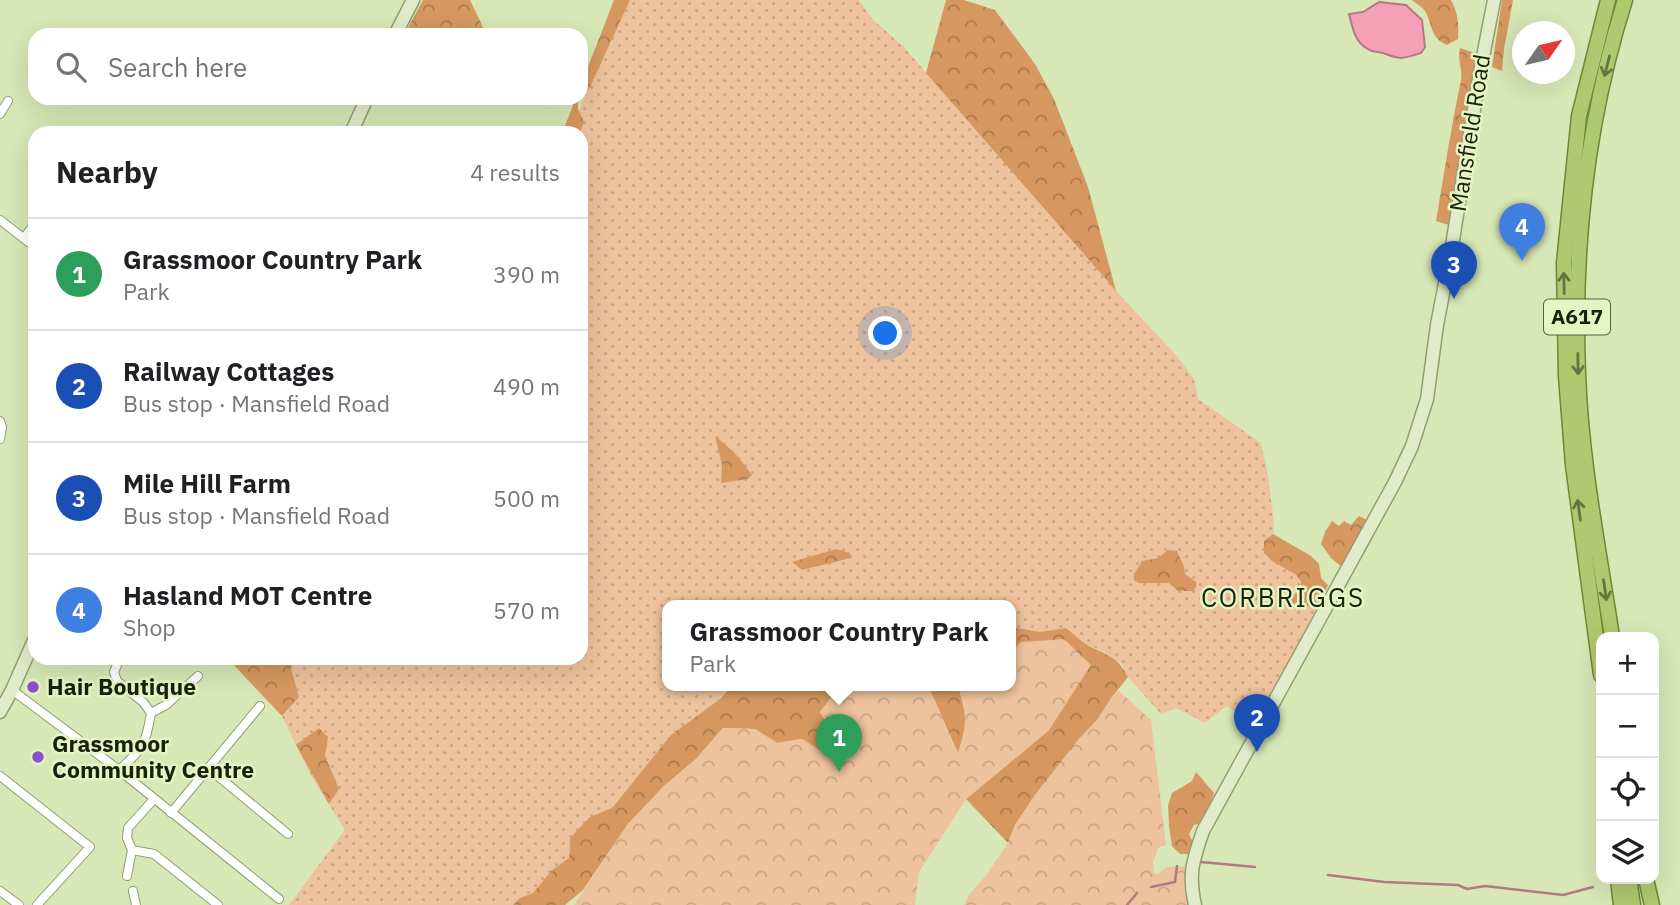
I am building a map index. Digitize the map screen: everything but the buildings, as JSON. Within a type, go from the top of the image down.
[{"type":"highway","name":"A617","points":[[1596,638],[1573,465],[1566,376],[1564,263],[1579,116],[1608,0]]},
{"type":"highway","name":"A617","points":[[1611,632],[1585,451],[1578,374],[1577,290],[1580,236],[1597,106],[1625,0]]},
{"type":"highway","points":[[1619,884],[1621,905]]},
{"type":"highway","points":[[1630,884],[1633,905]]},
{"type":"highway","points":[[1644,884],[1646,905]]},
{"type":"highway","points":[[1646,884],[1652,905]]},
{"type":"main road","points":[[398,28],[412,0]]},
{"type":"main road","points":[[1483,0],[1490,15]]},
{"type":"main road","name":"Mansfield Road","points":[[1195,905],[1191,874],[1203,831],[1395,482],[1425,410],[1437,325],[1494,0]]},
{"type":"main road","points":[[354,126],[364,105]]},
{"type":"main road","points":[[0,712],[28,654]]},
{"type":"street","points":[[0,114],[8,100]]},
{"type":"street","points":[[0,220],[28,241]]},
{"type":"street","points":[[24,238],[28,233]]},
{"type":"street","points":[[0,421],[0,439]]},
{"type":"street","points":[[117,665],[114,672],[117,681],[143,702],[151,713],[148,735],[137,754],[119,771]]},
{"type":"street","points":[[151,713],[166,705],[198,676]]},
{"type":"street","points":[[12,690],[119,771],[279,899]]},
{"type":"street","points":[[171,813],[260,706]]},
{"type":"street","points":[[208,768],[288,834]]},
{"type":"street","points":[[0,776],[90,847],[37,905]]},
{"type":"street","points":[[127,876],[132,850],[127,838],[128,828],[154,799]]},
{"type":"street","points":[[132,850],[154,854],[218,905]]},
{"type":"street","points":[[0,891],[19,905]]},
{"type":"street","points":[[133,891],[136,905]]},
{"type":"green space","points":[[423,0],[470,0],[483,27],[482,28],[408,28]]},
{"type":"green space","points":[[614,0],[630,0],[588,90],[588,67]]},
{"type":"green space","points":[[624,0],[859,0],[872,19],[904,47],[1116,291],[1177,356],[1194,379],[1198,399],[1261,443],[1274,523],[1272,553],[1325,592],[1256,723],[1226,706],[1205,723],[1176,708],[1161,714],[1128,677],[1121,663],[1086,644],[1066,628],[1040,632],[1016,628],[1016,600],[662,600],[662,691],[727,691],[671,735],[611,809],[590,817],[569,845],[569,858],[552,870],[533,893],[520,898],[513,905],[289,905],[345,830],[309,772],[282,716],[299,697],[292,665],[588,665],[588,126],[573,126],[581,105],[588,105],[588,89]]},
{"type":"green space","points":[[946,0],[964,0],[995,10],[1035,64],[1054,99],[1088,187],[1116,291],[926,73]]},
{"type":"green space","points":[[1412,0],[1451,0],[1457,19],[1458,39],[1447,45],[1438,39],[1425,11]]},
{"type":"green space","points":[[1502,0],[1513,0],[1502,71],[1492,67]]},
{"type":"green space","points":[[1460,48],[1481,55],[1449,225],[1436,221],[1461,80]]},
{"type":"green space","points":[[573,105],[578,105],[584,122],[583,126],[565,126]]},
{"type":"green space","points":[[715,436],[734,452],[752,475],[748,479],[721,483],[722,465]]},
{"type":"green space","points":[[1359,516],[1367,520],[1362,535],[1343,568],[1321,544],[1332,521],[1339,526],[1344,521],[1351,525]]},
{"type":"green space","points":[[1273,534],[1311,556],[1319,564],[1321,578],[1328,585],[1317,609],[1292,604],[1291,597],[1301,590],[1301,581],[1264,553],[1264,541]]},
{"type":"green space","points":[[836,549],[850,553],[851,558],[802,570],[792,562]]},
{"type":"green space","points":[[1168,550],[1177,551],[1185,574],[1196,582],[1193,591],[1178,591],[1169,583],[1139,583],[1134,580],[1134,574],[1142,561],[1158,558]]},
{"type":"green space","points":[[1016,628],[1040,632],[1066,628],[1089,646],[1116,661],[1128,677],[1098,719],[1035,795],[1015,825],[1008,843],[966,799],[1049,730],[1022,642],[1016,647]]},
{"type":"green space","points":[[1064,639],[1091,665],[1049,730],[966,799],[919,872],[915,905],[574,905],[628,824],[664,786],[696,759],[723,728],[755,729],[777,743],[802,739],[831,758],[838,740],[820,712],[835,691],[929,691],[958,752],[965,719],[959,691],[1016,691],[1016,647],[1022,642]]},
{"type":"green space","points":[[234,665],[292,665],[299,697],[282,716]]},
{"type":"green space","points":[[1118,690],[1151,720],[1166,845],[1158,848],[1153,863],[1154,873],[1158,874],[1166,867],[1187,866],[1190,905],[964,905],[1008,843],[1015,825],[1035,795],[1098,719]]},
{"type":"green space","points":[[727,691],[835,691],[820,712],[838,740],[831,758],[802,739],[777,743],[755,729],[723,728],[696,759],[664,786],[628,824],[583,890],[565,905],[513,905],[520,898],[533,893],[552,870],[569,858],[570,838],[590,817],[612,808],[671,735]]},
{"type":"green space","points":[[930,691],[959,691],[965,720],[958,753]]},
{"type":"green space","points":[[319,728],[328,737],[325,756],[339,789],[329,804],[296,745]]},
{"type":"green space","points":[[1196,772],[1214,793],[1200,823],[1194,825],[1189,834],[1193,842],[1191,854],[1180,854],[1172,846],[1168,806],[1172,793],[1192,781]]},
{"type":"shaded area","points":[[1379,2],[1406,5],[1422,20],[1425,47],[1421,53],[1398,58],[1372,51],[1358,41],[1349,14],[1363,12]]},
{"type":"waterway","points":[[1201,862],[1255,867]]},
{"type":"waterway","points":[[1151,887],[1175,882],[1177,866]]},
{"type":"waterway","points":[[1328,875],[1384,882],[1458,885],[1467,889],[1485,886],[1563,895],[1593,887]]},
{"type":"waterway","points":[[1127,905],[1137,893]]},
{"type":"place","name":"Hasland MOT Centre","points":[[1522,261]]},
{"type":"place","name":"Mile Hill Farm","points":[[1454,299]]},
{"type":"place","name":"Hair Boutique","points":[[33,687]]},
{"type":"place","name":"Railway Cottages","points":[[1257,752]]},
{"type":"place","name":"Grassmoor Community Centre","points":[[38,757]]},
{"type":"place","name":"Grassmoor Country Park","points":[[839,772]]},
{"type":"district","name":"CORBRIGGS","points":[[1283,598]]}]
